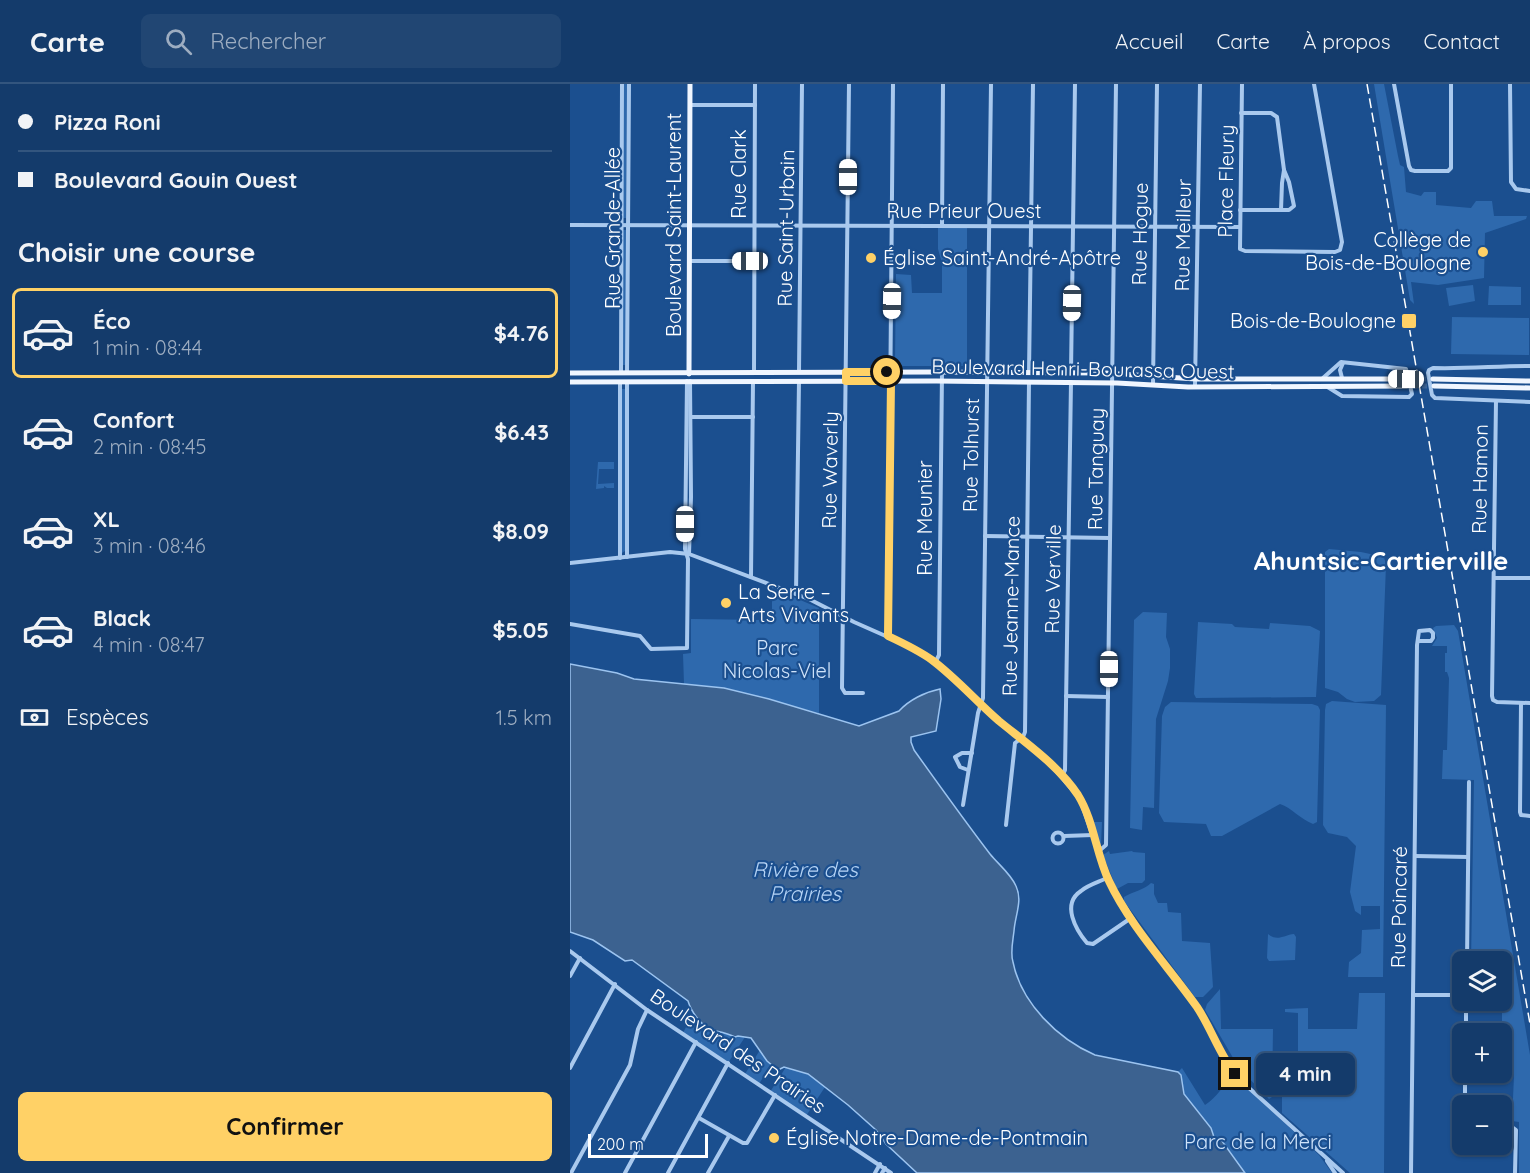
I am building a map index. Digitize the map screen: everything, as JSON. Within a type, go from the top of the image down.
[{"type":"main road","name":"Boulevard Saint-Laurent","points":[[688,381],[690,84]]},
{"type":"main road","name":"Boulevard Henri-Bourassa Ouest","points":[[570,372],[624,373],[688,370],[987,372],[1113,374],[1196,379],[1406,379]]},
{"type":"main road","points":[[1433,379],[1530,381]]},
{"type":"main road","name":"Boulevard Henri-Bourassa Ouest","points":[[570,382],[987,381],[1195,387],[1407,386]]},
{"type":"main road","points":[[1434,386],[1530,388]]},
{"type":"street","name":"Rue Grande-Allée","points":[[622,84],[621,225],[624,373]]},
{"type":"street","name":"Rue Grande-Allée","points":[[624,373],[629,84]]},
{"type":"street","name":"Rue Clark","points":[[754,372],[755,84]]},
{"type":"street","name":"Rue Saint-Urbain","points":[[799,372],[802,84]]},
{"type":"street","name":"Rue Waverly","points":[[849,84],[842,691],[863,693]]},
{"type":"street","points":[[888,636],[893,84]]},
{"type":"street","points":[[942,225],[943,84]]},
{"type":"street","name":"Rue Tolhurst","points":[[963,805],[983,698],[991,84]]},
{"type":"street","points":[[1029,373],[1033,84]]},
{"type":"street","points":[[1071,373],[1075,84]]},
{"type":"street","name":"Rue Tanguay","points":[[1099,851],[1106,846],[1116,84]]},
{"type":"street","name":"Rue Hogue","points":[[1153,385],[1157,84]]},
{"type":"street","name":"Rue Meilleur","points":[[1195,387],[1200,84]]},
{"type":"street","name":"Place Fleury","points":[[1242,84],[1240,247],[1243,251],[1332,252],[1340,250],[1341,236],[1314,84]]},
{"type":"street","points":[[1394,84],[1408,166],[1414,171],[1450,169],[1451,84]]},
{"type":"street","points":[[1510,84],[1511,182],[1516,189],[1530,191]]},
{"type":"street","points":[[690,105],[755,105]]},
{"type":"street","points":[[1241,113],[1271,113],[1277,116],[1284,170],[1281,210]]},
{"type":"street","points":[[1240,210],[1290,210],[1294,207],[1284,170]]},
{"type":"street","name":"Rue Prieur Ouest","points":[[570,225],[1240,227]]},
{"type":"street","points":[[689,261],[754,261]]},
{"type":"street","points":[[1342,378],[1340,370],[1344,362]]},
{"type":"street","points":[[1323,378],[1338,364],[1344,362],[1407,369],[1412,393],[1410,397],[1346,396],[1339,395],[1326,386]]},
{"type":"street","points":[[1530,366],[1433,368],[1428,371],[1432,395],[1435,398],[1530,402]]},
{"type":"street","name":"Rue Meunier","points":[[935,663],[939,655],[942,372]]},
{"type":"street","name":"Boulevard Saint-Laurent","points":[[570,624],[640,636],[651,649],[687,648],[685,417],[688,381]]},
{"type":"street","name":"Boulevard Saint-Laurent","points":[[687,555],[691,417],[688,381]]},
{"type":"street","points":[[751,577],[753,381]]},
{"type":"street","points":[[796,594],[799,381]]},
{"type":"street","points":[[624,382],[627,557]]},
{"type":"street","points":[[620,558],[624,382]]},
{"type":"street","name":"Rue Jeanne-Mance","points":[[1006,825],[1015,742],[1024,735],[1025,728],[1029,382]]},
{"type":"street","name":"Rue Verville","points":[[1062,776],[1065,770],[1071,382]]},
{"type":"street","points":[[1344,385],[1342,391],[1346,396]]},
{"type":"street","name":"Rue Hamon","points":[[1496,401],[1493,700],[1499,703],[1521,703]]},
{"type":"street","points":[[685,417],[753,417]]},
{"type":"street","points":[[985,536],[1110,538]]},
{"type":"street","points":[[570,563],[667,553],[687,555],[796,594],[909,646],[935,663],[1062,776],[1080,799],[1107,878],[1131,918],[1199,1011],[1235,1074],[1342,1173]]},
{"type":"street","points":[[1494,578],[1530,578]]},
{"type":"street","points":[[1420,630],[1430,630],[1433,633],[1431,641],[1418,641],[1420,630]]},
{"type":"street","name":"Rue Poincaré","points":[[1411,1173],[1418,641]]},
{"type":"street","points":[[1066,696],[1108,697]]},
{"type":"street","points":[[1530,703],[1521,703],[1521,815],[1530,816]]},
{"type":"street","name":"Rue Tolhurst","points":[[968,770],[960,767],[955,758],[962,753],[972,753]]},
{"type":"street","points":[[1467,951],[1469,782]]},
{"type":"street","points":[[1064,836],[1093,836]]},
{"type":"street","points":[[1415,856],[1468,857]]},
{"type":"street","points":[[1107,878],[1081,891],[1074,898],[1072,914],[1080,933],[1087,943],[1093,944],[1131,918]]},
{"type":"street","name":"Boulevard des Prairies","points":[[570,951],[647,1010],[891,1173]]},
{"type":"street","points":[[570,976],[580,958]]},
{"type":"street","points":[[570,1068],[615,984]]},
{"type":"street","points":[[1413,995],[1452,995]]},
{"type":"street","points":[[571,1172],[630,1065],[638,1029],[647,1010]]},
{"type":"street","points":[[626,1173],[696,1042]]},
{"type":"street","points":[[668,1173],[728,1063]]},
{"type":"street","points":[[698,1118],[743,1143],[750,1140],[775,1095]]},
{"type":"street","points":[[1512,1128],[1516,1130],[1515,1173]]},
{"type":"street","points":[[708,1173],[729,1136]]},
{"type":"street","points":[[1325,1158],[1335,1173]]},
{"type":"street","points":[[875,1173],[880,1164]]},
{"type":"street","points":[[882,1173],[885,1168]]},
{"type":"green space","points":[[624,84],[627,84],[626,218],[623,218]]},
{"type":"green space","points":[[1374,84],[1384,84],[1400,165],[1404,167],[1406,192],[1421,196],[1424,192],[1436,192],[1436,205],[1471,208],[1476,201],[1492,201],[1494,216],[1527,216],[1526,219],[1485,233],[1484,278],[1438,285],[1411,282],[1414,304],[1410,300]]},
{"type":"green space","points":[[938,228],[967,228],[967,366],[898,366],[895,362],[896,274],[911,275],[912,293],[942,293],[942,263],[938,249]]},
{"type":"green space","points":[[623,230],[626,230],[626,365],[622,365]]},
{"type":"green space","points":[[1473,285],[1475,301],[1449,306],[1446,288]]},
{"type":"green space","points":[[1489,286],[1521,287],[1521,305],[1488,305]]},
{"type":"green space","points":[[1452,317],[1529,318],[1529,355],[1451,354]]},
{"type":"green space","points":[[622,389],[626,389],[625,551],[622,553]]},
{"type":"green space","points":[[598,462],[614,462],[614,469],[599,469],[598,484],[614,483],[614,488],[604,486],[604,488],[596,489]]},
{"type":"green space","points":[[1329,549],[1384,557],[1386,565],[1381,695],[1374,701],[1355,702],[1338,692],[1325,688],[1325,552]]},
{"type":"green space","name":"Parc Nicolas-Viel","points":[[772,588],[819,608],[819,713],[724,688],[684,684],[683,654],[691,653],[691,619],[772,620]]},
{"type":"green space","points":[[1143,612],[1167,613],[1166,637],[1170,649],[1170,668],[1156,719],[1154,808],[1143,807],[1142,830],[1130,828],[1134,620]]},
{"type":"green space","points":[[1198,622],[1269,629],[1270,623],[1310,626],[1320,631],[1316,697],[1196,698],[1194,694]]},
{"type":"green space","points":[[1454,625],[1458,631],[1530,1055],[1530,1173],[1519,1173],[1519,1122],[1512,1121],[1514,1076],[1512,1023],[1502,1023],[1502,1011],[1512,1011],[1512,951],[1471,951],[1474,780],[1442,779],[1443,750],[1447,750],[1449,678],[1445,672],[1447,646],[1432,646],[1437,638],[1433,628]]},
{"type":"green space","points":[[1332,701],[1386,705],[1383,977],[1348,977],[1349,962],[1361,953],[1362,930],[1380,929],[1380,906],[1361,906],[1361,915],[1355,911],[1350,892],[1356,846],[1347,837],[1328,833],[1323,825],[1325,710],[1326,704]]},
{"type":"green space","points":[[1171,702],[1312,704],[1318,706],[1320,710],[1317,822],[1313,824],[1308,822],[1280,804],[1222,836],[1211,836],[1206,824],[1164,822],[1159,813],[1162,716],[1165,707]]},
{"type":"green space","points":[[1092,822],[1102,822],[1101,845],[1100,845]]},
{"type":"green space","points":[[1109,851],[1110,854],[1132,851],[1145,853],[1145,880],[1142,883],[1128,883],[1117,889],[1103,855]]},
{"type":"green space","points":[[1151,883],[1154,884],[1154,894],[1158,903],[1167,903],[1168,912],[1181,913],[1182,941],[1210,943],[1213,987],[1203,997],[1195,997],[1124,901],[1124,897]]},
{"type":"green space","points":[[1268,934],[1278,938],[1294,934],[1296,937],[1295,960],[1269,961],[1267,958]]},
{"type":"green space","points":[[1220,989],[1221,1029],[1273,1029],[1272,1097],[1269,1099],[1239,1068],[1205,1010],[1207,1004]]},
{"type":"green space","points":[[1359,993],[1385,993],[1384,1173],[1350,1173],[1282,1113],[1282,1071],[1298,1070],[1298,1013],[1285,1012],[1285,1009],[1308,1008],[1308,1029],[1357,1029]]},
{"type":"green space","points":[[693,1013],[709,1029],[735,1037],[745,1037],[728,1063],[683,1033]]},
{"type":"green space","points":[[760,1050],[771,1064],[759,1084],[745,1074]]},
{"type":"green space","points":[[786,1067],[808,1074],[825,1087],[806,1116],[770,1092]]},
{"type":"green space","name":"Parc de la Merci","points":[[1182,1068],[1205,1105],[1234,1076],[1319,1155],[1332,1173],[1245,1173],[1222,1141],[1214,1137],[1211,1128],[1184,1094],[1181,1076],[1178,1072]]},
{"type":"water","name":"Rivière des Prairies","points":[[570,664],[617,673],[634,679],[724,688],[859,726],[899,711],[918,697],[940,689],[941,699],[936,731],[911,737],[911,742],[914,750],[1016,886],[1019,903],[1012,955],[1017,977],[1024,992],[1043,1018],[1081,1048],[1095,1055],[1178,1072],[1181,1075],[1184,1094],[1211,1128],[1214,1137],[1222,1141],[1245,1173],[917,1173],[886,1144],[876,1130],[808,1074],[784,1067],[778,1070],[767,1061],[751,1038],[735,1037],[708,1028],[697,1018],[688,1001],[632,960],[625,961],[593,940],[570,932]]},
{"type":"tunnel","points":[[1406,379],[1433,379]]},
{"type":"tunnel","points":[[1407,386],[1434,386]]},
{"type":"railway","points":[[1367,84],[1530,1024]]},
{"type":"place","name":"Collège de Bois-de-Boulogne","points":[[1483,252]]},
{"type":"place","name":"Église Saint-André-Apôtre","points":[[871,258]]},
{"type":"place","name":"Bois-de-Boulogne","points":[[1409,321]]},
{"type":"place","name":"La Serre – Arts Vivants","points":[[726,603]]},
{"type":"place","name":"Église Notre-Dame-de-Pontmain","points":[[774,1138]]},
{"type":"district","name":"Ahuntsic-Cartierville","points":[[1381,561]]},
{"type":"route","points":[[887,372],[846,372],[846,381],[891,381],[888,636],[934,662],[1072,787],[1083,806],[1107,878],[1146,939],[1199,1011],[1235,1074]]}]
